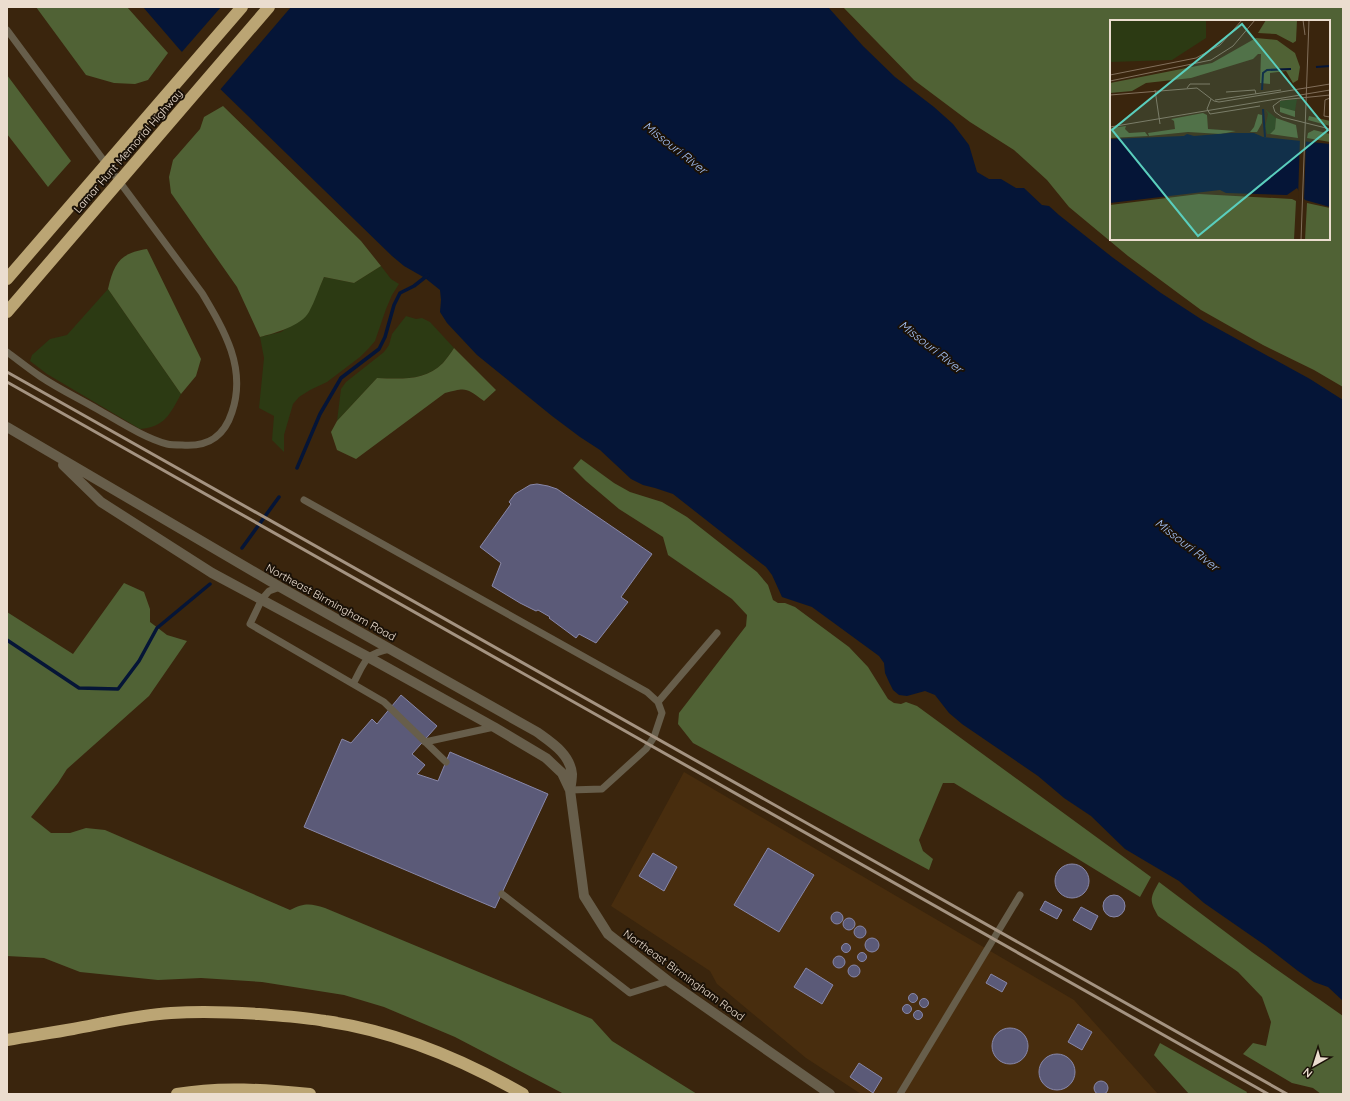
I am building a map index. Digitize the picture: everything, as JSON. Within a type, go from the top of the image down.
[{"type":"highway","name":"Lamar Hunt Memorial Highway","points":[[7,279],[242,7]]},
{"type":"highway","name":"Lamar Hunt Memorial Highway","points":[[7,312],[269,7]]},
{"type":"highway","points":[[7,1040],[120,1019],[170,1012],[219,1011],[294,1017],[326,1021],[376,1032],[416,1044],[460,1062],[523,1094]]},
{"type":"highway","points":[[177,1094],[243,1089],[310,1094]]},
{"type":"street","name":"Northeast Birmingham Road","points":[[7,427],[280,587],[537,732],[560,750],[568,760],[572,774],[570,790],[584,896],[608,934],[668,981],[830,1094]]},
{"type":"street","name":"Northeast Birmingham Road","points":[[51,453],[102,502],[212,573],[368,657],[494,727],[546,758],[562,773],[570,790]]},
{"type":"lane","points":[[7,30],[202,293],[213,311],[227,338],[235,364],[237,385],[234,406],[229,421],[221,433],[211,441],[201,445],[186,446],[167,444],[138,432],[42,377],[7,352]]},
{"type":"lane","points":[[304,500],[647,692],[658,702],[662,713],[654,737],[646,749],[602,789],[570,790]]},
{"type":"lane","points":[[280,587],[269,591],[262,599],[250,624],[384,702],[446,762]]},
{"type":"lane","points":[[658,702],[717,633]]},
{"type":"lane","points":[[353,684],[368,657],[378,651],[390,649]]},
{"type":"lane","points":[[425,742],[494,727]]},
{"type":"lane","points":[[502,894],[630,993],[668,981]]},
{"type":"lane","points":[[900,1094],[1020,895]]},
{"type":"shaded area","points":[[684,772],[1074,1000],[1158,1094],[861,1094],[806,1058],[717,984],[710,971],[611,906]]},
{"type":"green space","points":[[36,7],[127,7],[168,53],[148,80],[135,84],[114,83],[86,75]]},
{"type":"green space","points":[[843,7],[1343,7],[1343,387],[1314,370],[1263,345],[1201,310],[1128,256],[1069,207],[1047,180],[1014,150],[970,122],[914,80]]},
{"type":"green space","points":[[7,75],[71,161],[48,187],[7,134]]},
{"type":"green space","points":[[223,106],[361,241],[381,266],[354,283],[324,277],[311,308],[305,317],[294,325],[260,337],[237,287],[171,193],[169,177],[173,160],[200,129],[204,117]]},
{"type":"green space","points":[[147,249],[201,359],[196,376],[181,394],[108,289],[113,272],[120,261],[130,253]]},
{"type":"green space","points":[[381,266],[391,279],[399,284],[386,309],[375,341],[360,357],[327,382],[299,397],[293,404],[284,435],[284,452],[272,440],[274,416],[259,408],[264,358],[260,337],[281,332],[308,313],[324,277],[354,283]]},
{"type":"green space","points":[[108,289],[181,394],[166,418],[155,426],[140,429],[47,374],[30,361],[32,355],[50,339],[67,335]]},
{"type":"green space","points":[[406,316],[416,319],[422,318],[430,322],[454,348],[453,350],[443,363],[436,369],[420,376],[394,379],[377,378],[337,421],[341,389],[346,382],[384,352],[389,345],[392,334]]},
{"type":"green space","points":[[454,348],[496,390],[484,401],[470,391],[462,389],[445,393],[356,459],[337,450],[331,432],[337,421],[377,378],[395,379],[421,376],[436,369],[443,363]]},
{"type":"green space","points":[[581,459],[614,483],[630,492],[662,502],[687,517],[757,572],[768,585],[773,600],[778,603],[785,603],[795,607],[849,647],[868,667],[888,699],[894,703],[901,704],[906,702],[917,706],[1151,877],[1140,897],[954,783],[943,783],[919,840],[923,851],[933,859],[929,870],[693,743],[678,724],[679,713],[746,626],[747,615],[732,599],[668,555],[663,537],[619,509],[586,481],[573,468]]},
{"type":"green space","points":[[124,583],[144,592],[150,609],[150,622],[167,635],[187,641],[149,696],[67,769],[31,817],[51,833],[70,833],[86,828],[105,830],[290,910],[307,904],[325,908],[592,1019],[612,1041],[697,1094],[564,1094],[455,1037],[384,1007],[344,995],[262,982],[201,978],[158,980],[80,972],[44,958],[7,956],[7,612],[73,654]]},
{"type":"green space","points":[[1159,882],[1252,952],[1343,1016],[1343,1094],[1321,1094],[1313,1088],[1292,1083],[1243,1054],[1253,1043],[1266,1046],[1271,1022],[1262,997],[1238,972],[1158,916],[1153,906],[1152,896]]},
{"type":"green space","points":[[1160,1043],[1247,1092],[1246,1094],[1189,1094],[1154,1055]]},
{"type":"water","name":"Missouri River","points":[[143,7],[828,7],[863,46],[895,77],[934,107],[953,124],[969,145],[977,172],[989,179],[1001,179],[1016,188],[1024,188],[1042,205],[1049,206],[1112,257],[1161,293],[1204,321],[1310,379],[1343,400],[1343,1001],[1328,987],[1314,982],[1266,946],[1204,903],[1179,881],[1125,849],[1091,816],[1064,798],[1038,776],[962,724],[949,713],[935,695],[925,691],[907,696],[899,695],[893,690],[885,673],[884,663],[879,656],[812,607],[782,597],[772,575],[766,567],[673,494],[643,485],[631,479],[600,450],[552,416],[477,355],[447,323],[440,312],[440,290],[425,278],[404,266],[392,256],[180,50]]},
{"type":"pier","points":[[221,7],[291,7],[219,91],[181,53]]},
{"type":"building","points":[[537,484],[557,489],[652,554],[621,597],[628,602],[596,643],[579,634],[576,638],[549,618],[550,617],[538,610],[536,611],[520,603],[492,586],[501,563],[480,547],[511,504],[509,502],[515,494],[530,485]]},
{"type":"building","points":[[401,695],[437,726],[412,754],[425,765],[417,774],[438,781],[450,752],[548,794],[495,908],[304,827],[342,739],[351,743],[372,719],[377,724]]},
{"type":"building","points":[[768,848],[814,875],[779,932],[734,905]]},
{"type":"building","points":[[653,853],[677,867],[664,891],[639,876]]},
{"type":"building","points":[[1072,864],[1084,869],[1089,881],[1084,893],[1072,898],[1060,893],[1055,881],[1060,869]]},
{"type":"building","points":[[1114,895],[1122,898],[1125,906],[1122,914],[1114,917],[1106,914],[1103,906],[1106,898]]},
{"type":"building","points":[[1045,901],[1062,910],[1057,919],[1040,910]]},
{"type":"building","points":[[1081,907],[1098,916],[1091,930],[1073,920]]},
{"type":"building","points":[[837,912],[841,914],[843,918],[841,922],[837,924],[833,922],[831,918],[833,914]]},
{"type":"building","points":[[849,918],[853,920],[855,924],[853,928],[849,930],[845,928],[843,924],[845,920]]},
{"type":"building","points":[[860,926],[864,928],[866,932],[864,936],[860,938],[856,936],[854,932],[856,928]]},
{"type":"building","points":[[872,938],[877,940],[879,945],[877,950],[872,952],[867,950],[865,945],[867,940]]},
{"type":"building","points":[[846,943],[851,948],[846,953],[841,948]]},
{"type":"building","points":[[862,952],[867,957],[862,962],[857,957]]},
{"type":"building","points":[[839,956],[843,958],[845,962],[843,966],[839,968],[835,966],[833,962],[835,958]]},
{"type":"building","points":[[854,965],[858,967],[860,971],[858,975],[854,977],[850,975],[848,971],[850,967]]},
{"type":"building","points":[[806,968],[833,985],[822,1004],[794,987]]},
{"type":"building","points":[[991,974],[1007,983],[1002,992],[986,983]]},
{"type":"building","points":[[913,993],[918,998],[913,1003],[908,998]]},
{"type":"building","points":[[924,998],[929,1003],[924,1008],[919,1003]]},
{"type":"building","points":[[907,1004],[912,1009],[907,1014],[902,1009]]},
{"type":"building","points":[[918,1010],[923,1015],[918,1020],[913,1015]]},
{"type":"building","points":[[1078,1024],[1092,1032],[1082,1050],[1068,1042]]},
{"type":"building","points":[[1007,1028],[1013,1028],[1023,1033],[1028,1046],[1023,1059],[1013,1064],[1007,1064],[997,1059],[992,1049],[992,1043],[997,1033]]},
{"type":"building","points":[[1057,1054],[1070,1059],[1075,1072],[1070,1085],[1057,1090],[1044,1085],[1039,1072],[1044,1059]]},
{"type":"building","points":[[859,1063],[882,1078],[873,1093],[850,1077]]},
{"type":"building","points":[[1101,1081],[1106,1083],[1108,1088],[1106,1093],[1101,1095],[1096,1093],[1094,1088],[1096,1083]]},
{"type":"waterway","points":[[297,468],[320,414],[341,378],[379,349],[385,337],[394,305],[400,293],[414,286],[428,275]]},
{"type":"waterway","points":[[242,548],[279,497]]},
{"type":"waterway","points":[[7,640],[79,688],[118,689],[139,661],[157,628],[210,584]]},
{"type":"railway","points":[[7,372],[1287,1094]]},
{"type":"railway","points":[[7,382],[1268,1094]]}]
